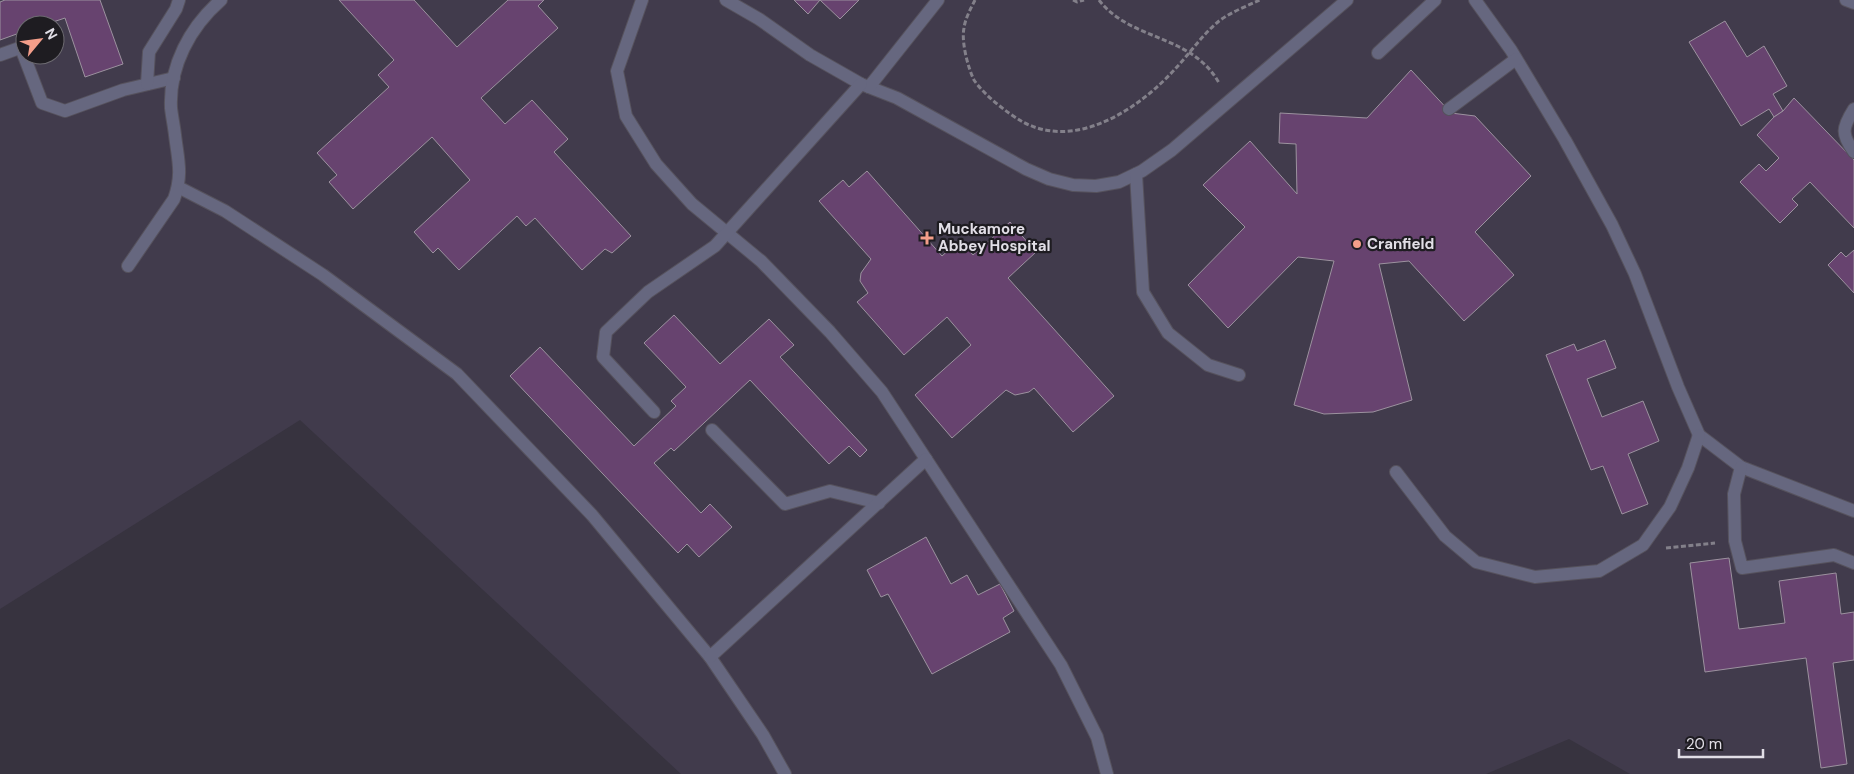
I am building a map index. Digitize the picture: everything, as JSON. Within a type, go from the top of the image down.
[{"type":"lane","points":[[147,84],[150,52],[176,9],[179,0]]},
{"type":"lane","points":[[128,266],[170,206],[178,187],[180,172],[171,107],[174,78],[182,50],[194,28],[221,0]]},
{"type":"lane","points":[[642,0],[617,71],[626,116],[656,164],[692,204],[761,262],[830,332],[882,392],[1062,665],[1097,737],[1107,774]]},
{"type":"lane","points":[[726,0],[759,19],[810,55],[865,85],[897,98],[1026,169],[1050,179],[1073,185],[1096,186],[1120,182],[1136,174],[1179,144],[1347,0]]},
{"type":"lane","points":[[654,412],[603,357],[606,332],[648,292],[715,246],[865,85],[938,0]]},
{"type":"lane","points":[[1378,53],[1435,0]]},
{"type":"lane","points":[[1846,0],[1854,4]]},
{"type":"lane","points":[[1478,1],[1516,59],[1590,183],[1612,225],[1635,274],[1699,436],[1741,467],[1854,511]]},
{"type":"lane","points":[[0,55],[15,50]]},
{"type":"lane","points":[[1449,109],[1516,59]]},
{"type":"lane","points":[[29,65],[42,104],[64,111],[123,90],[174,78]]},
{"type":"lane","points":[[1854,109],[1844,125],[1845,139],[1854,152]]},
{"type":"lane","points":[[1136,174],[1143,292],[1168,333],[1208,365],[1239,375]]},
{"type":"lane","points":[[178,187],[225,211],[323,275],[457,374],[592,515],[710,658],[763,735],[785,774]]},
{"type":"lane","points":[[712,430],[785,504],[830,491],[879,503]]},
{"type":"lane","points":[[1396,472],[1445,536],[1476,562],[1535,577],[1599,571],[1643,545],[1670,507],[1688,468],[1699,436]]},
{"type":"lane","points":[[710,658],[926,459]]},
{"type":"lane","points":[[1741,467],[1734,494],[1735,541],[1742,568],[1834,555],[1854,563]]},
{"type":"path","points":[[975,0],[964,28],[965,55],[974,80],[1008,113],[1033,127],[1060,132],[1084,129],[1134,106],[1157,88],[1220,20],[1260,0]]},
{"type":"path","points":[[1074,0],[1077,2],[1084,0]]},
{"type":"path","points":[[1099,0],[1107,11],[1124,23],[1167,40],[1190,52],[1212,70],[1220,86]]},
{"type":"path","points":[[1648,538],[1663,548],[1735,541]]},
{"type":"shaded area","name":"Muckamore Abbey Hospital","points":[[0,0],[1854,0],[1854,774],[1630,774],[1569,739],[1486,774],[681,774],[300,420],[0,609]]},
{"type":"building","points":[[5,0],[100,0],[123,64],[85,77],[65,15],[15,15],[15,35],[0,40],[0,2]]},
{"type":"building","points":[[339,0],[414,0],[457,47],[508,0],[544,0],[538,6],[558,28],[481,98],[505,124],[532,100],[568,139],[554,152],[631,236],[612,253],[605,249],[582,270],[535,218],[526,226],[517,216],[459,270],[438,248],[433,253],[414,232],[470,180],[432,137],[353,209],[329,182],[337,175],[317,153],[389,87],[378,75],[394,60]]},
{"type":"building","points":[[794,0],[820,0],[808,14]]},
{"type":"building","points":[[820,0],[859,0],[840,19]]},
{"type":"building","points":[[1725,21],[1747,57],[1764,46],[1787,86],[1773,94],[1783,111],[1774,117],[1769,109],[1741,126],[1689,42]]},
{"type":"building","name":"Cranfield","points":[[1411,70],[1451,113],[1475,116],[1531,176],[1475,232],[1514,275],[1464,321],[1409,261],[1379,264],[1412,400],[1373,412],[1324,414],[1294,405],[1334,261],[1298,257],[1228,328],[1188,285],[1245,227],[1203,185],[1250,141],[1297,194],[1296,144],[1279,143],[1280,113],[1367,118]]},
{"type":"building","points":[[1794,98],[1854,160],[1854,228],[1810,182],[1792,199],[1798,205],[1780,223],[1740,182],[1759,164],[1766,171],[1779,158],[1757,135]]},
{"type":"building","points":[[867,171],[942,256],[960,240],[973,255],[1010,222],[1036,252],[1008,278],[1114,396],[1073,432],[1034,388],[1029,392],[1015,395],[1006,390],[952,438],[915,395],[971,345],[947,317],[904,355],[857,302],[868,293],[860,281],[861,273],[871,259],[819,201],[843,180],[849,187]]},
{"type":"building","points":[[1854,250],[1854,293],[1828,265],[1841,252],[1846,257]]},
{"type":"building","points":[[674,315],[720,364],[769,319],[794,345],[780,357],[867,450],[860,457],[849,446],[829,464],[750,380],[674,451],[671,448],[654,463],[701,513],[710,504],[732,527],[699,557],[687,544],[678,553],[510,376],[540,347],[634,446],[676,406],[671,401],[686,387],[644,343]]},
{"type":"building","points":[[1605,340],[1616,368],[1587,379],[1602,417],[1643,401],[1659,441],[1628,454],[1648,504],[1622,514],[1603,466],[1591,470],[1546,355],[1574,344],[1577,351]]},
{"type":"building","points":[[926,537],[951,584],[967,575],[978,595],[1000,584],[1014,611],[1003,618],[1010,632],[932,674],[888,594],[881,597],[867,570]]},
{"type":"building","points":[[1729,558],[1739,629],[1785,623],[1779,581],[1836,573],[1841,614],[1854,612],[1854,660],[1833,663],[1847,764],[1821,768],[1806,658],[1705,672],[1690,563]]},
{"type":"place","name":"Muckamore Abbey Hospital","points":[[927,238]]},
{"type":"place","name":"Cranfield","points":[[1357,244]]}]
